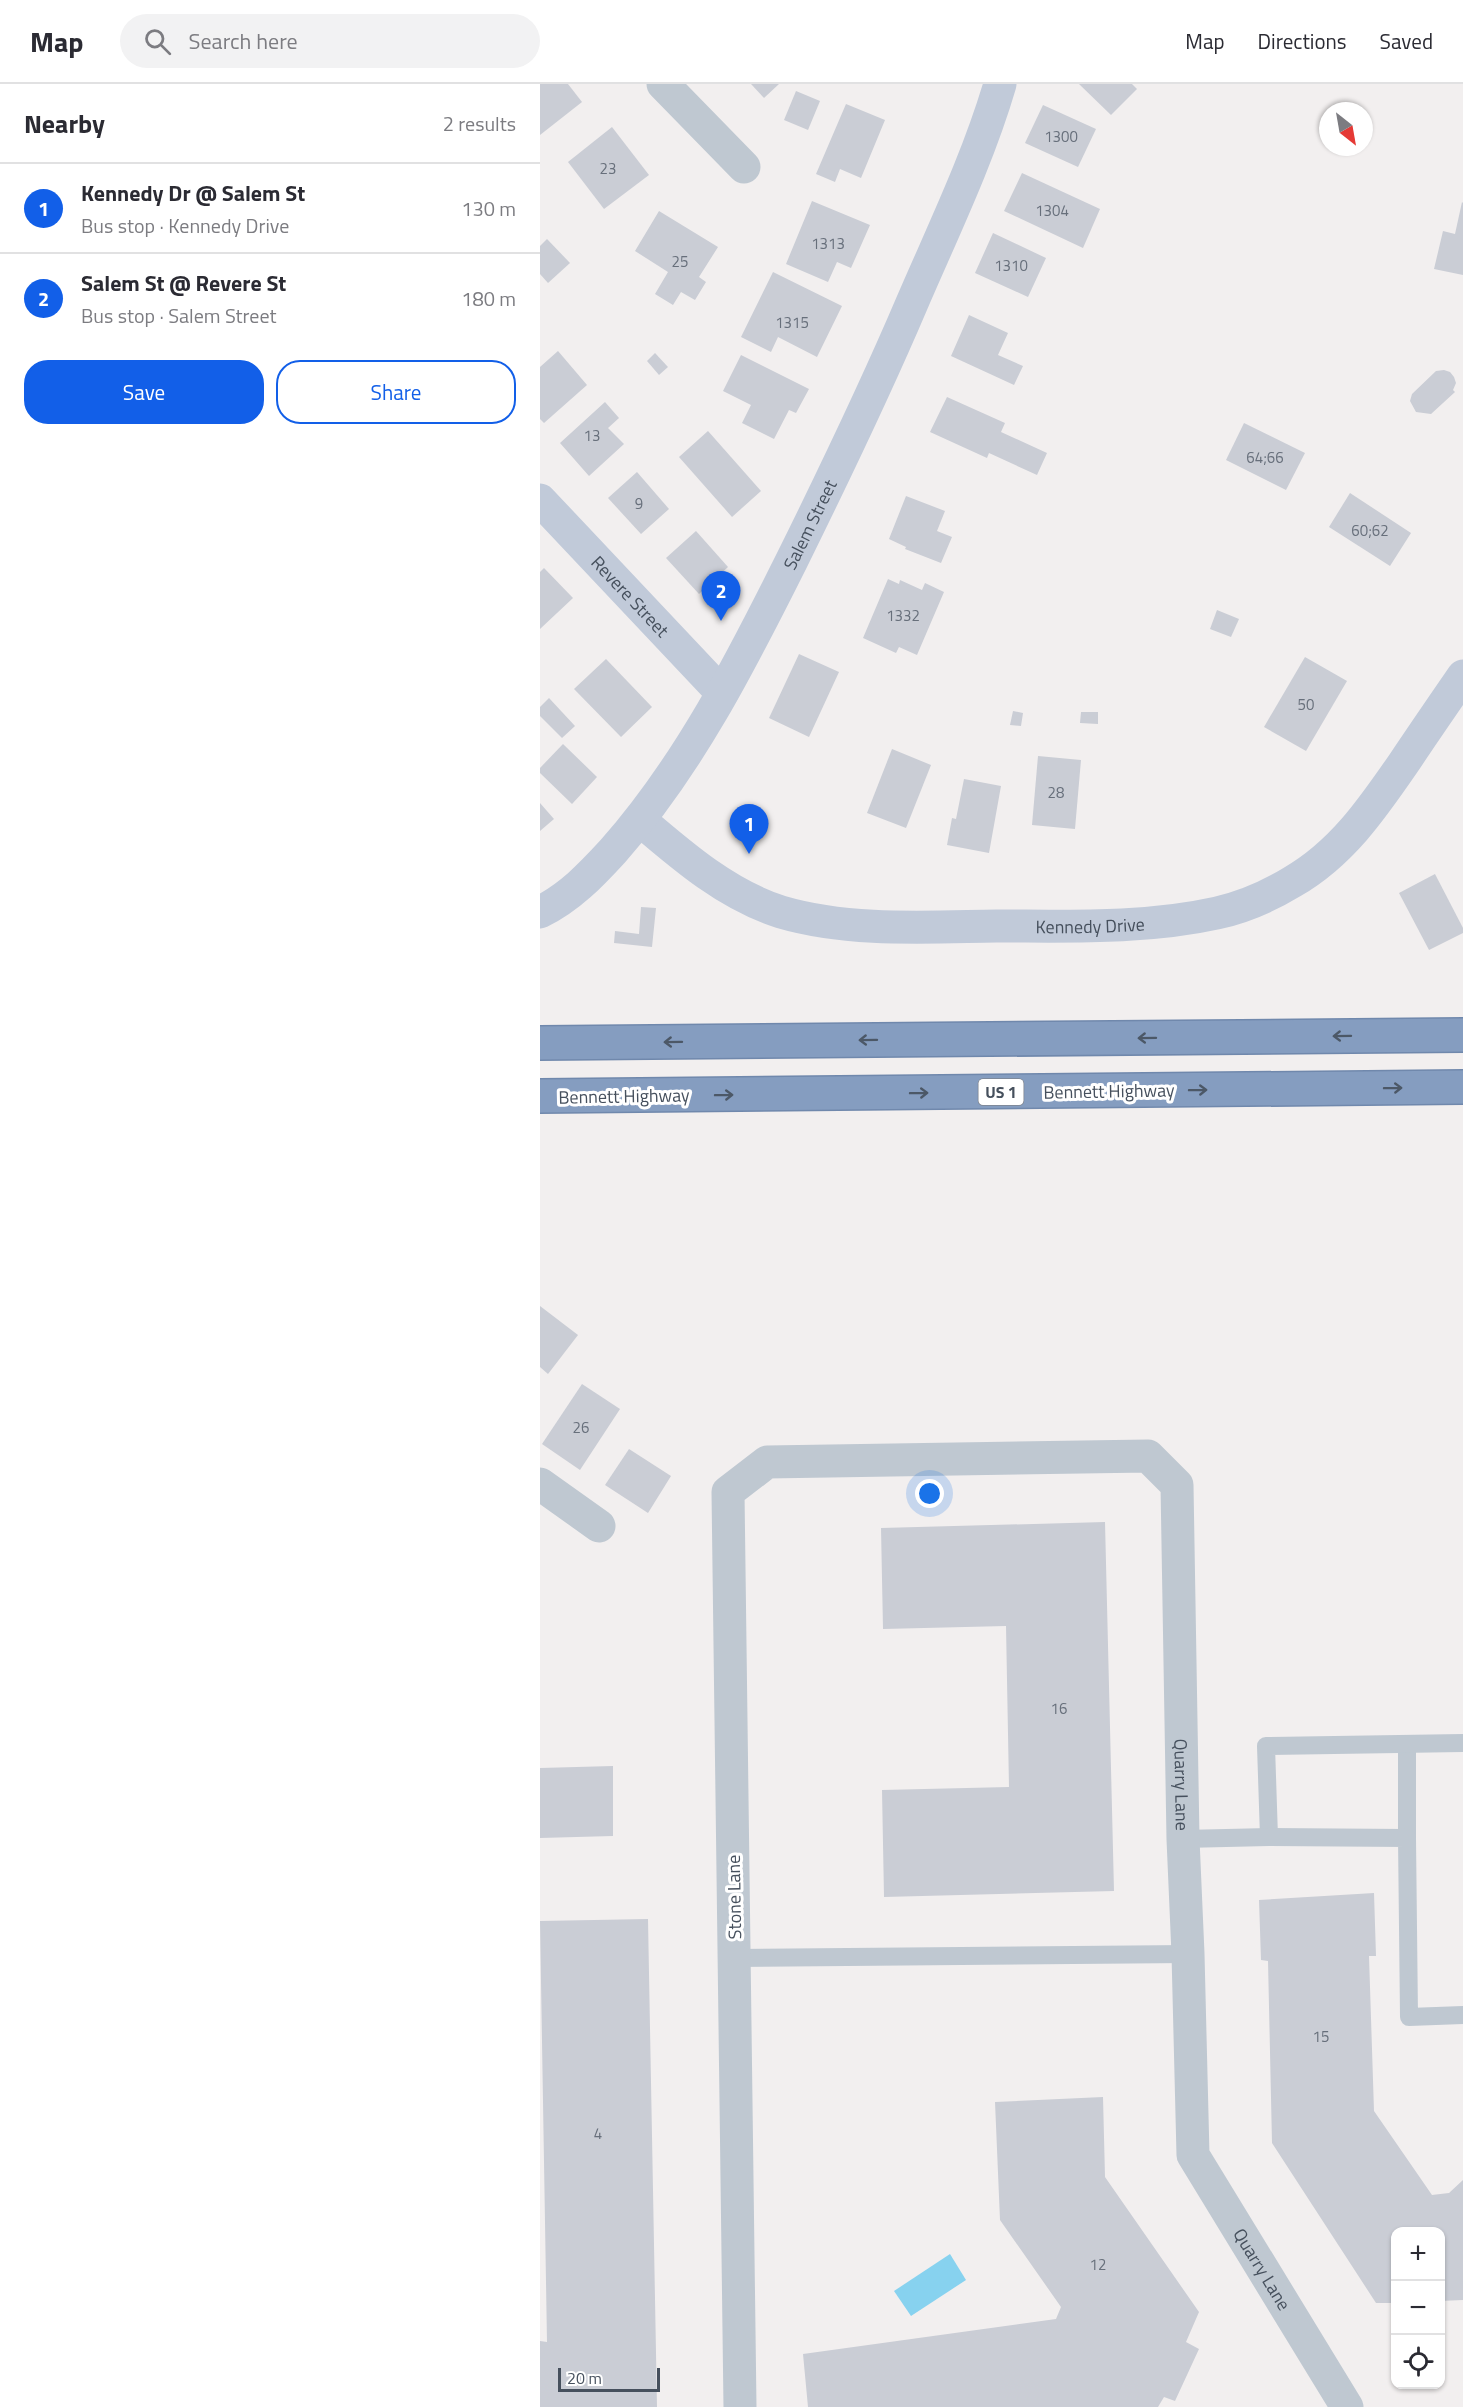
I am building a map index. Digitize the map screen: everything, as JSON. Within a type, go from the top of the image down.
[{"type":"highway","points":[[540,1043],[1463,1035]]},
{"type":"highway","name":"Bennett Highway","points":[[540,1096],[1463,1087]]},
{"type":"street","points":[[663,84],[744,167]]},
{"type":"street","name":"Salem Street","points":[[540,912],[556,904],[577,887],[640,820],[703,728],[770,604],[870,401],[969,171],[1000,84]]},
{"type":"street","name":"Revere Street","points":[[540,500],[722,693]]},
{"type":"street","name":"Kennedy Drive","points":[[640,820],[717,880],[758,903],[801,917],[871,925],[938,927],[1124,924],[1195,917],[1240,907],[1262,898],[1293,882],[1340,846],[1369,813],[1463,676]]},
{"type":"street","name":"Quarry Lane","points":[[823,1461],[1148,1456],[1177,1485],[1183,1839],[1193,2155],[1347,2407]]},
{"type":"street","name":"Stone Lane","points":[[740,2407],[728,1492],[767,1462],[823,1461]]},
{"type":"street","points":[[540,1484],[598,1526]]},
{"type":"lane","points":[[1269,1836],[1266,1746],[1463,1743]]},
{"type":"lane","points":[[1407,1744],[1409,2017],[1463,2015]]},
{"type":"lane","points":[[1183,1839],[1269,1836],[1407,1838]]},
{"type":"lane","points":[[734,1958],[1188,1954]]},
{"type":"water","points":[[950,2254],[966,2280],[911,2316],[894,2291]]},
{"type":"building","points":[[540,84],[568,84],[582,102],[540,135]]},
{"type":"building","points":[[751,84],[779,84],[764,98]]},
{"type":"building","points":[[1079,84],[1132,84],[1137,89],[1111,115]]},
{"type":"building","points":[[796,91],[820,101],[808,130],[784,120]]},
{"type":"building","points":[[846,104],[885,120],[861,178],[840,169],[835,182],[816,174]]},
{"type":"building","points":[[1043,105],[1096,129],[1078,167],[1025,143]]},
{"type":"building","points":[[612,127],[649,175],[604,209],[568,162]]},
{"type":"building","points":[[1022,173],[1100,209],[1083,248],[1004,211]]},
{"type":"building","points":[[812,201],[870,225],[851,268],[837,262],[828,282],[786,264]]},
{"type":"building","points":[[1462,202],[1463,275],[1434,269],[1443,231],[1455,234]]},
{"type":"building","points":[[659,211],[718,247],[699,277],[706,282],[695,300],[681,292],[673,305],[655,294],[668,272],[635,251]]},
{"type":"building","points":[[993,233],[1046,258],[1028,297],[975,273]]},
{"type":"building","points":[[547,239],[570,263],[548,283],[540,274],[540,246]]},
{"type":"building","points":[[773,272],[842,306],[817,357],[778,337],[771,352],[741,337]]},
{"type":"building","points":[[969,315],[1008,333],[998,355],[1023,366],[1014,385],[951,356]]},
{"type":"building","points":[[558,351],[587,385],[544,423],[540,419],[540,367]]},
{"type":"building","points":[[655,353],[668,367],[659,375],[647,361]]},
{"type":"building","points":[[741,355],[809,389],[796,413],[789,410],[774,439],[742,423],[751,405],[723,391]]},
{"type":"building","points":[[1436,371],[1450,372],[1454,377],[1456,383],[1453,390],[1455,392],[1431,414],[1416,412],[1410,401],[1412,394]]},
{"type":"building","points":[[947,397],[1005,423],[1001,432],[1047,453],[1037,475],[989,453],[987,458],[930,432]]},
{"type":"building","points":[[605,402],[619,418],[608,428],[624,444],[589,476],[560,443]]},
{"type":"building","points":[[1244,423],[1305,453],[1286,490],[1226,460]]},
{"type":"building","points":[[708,431],[761,491],[732,517],[679,457]]},
{"type":"building","points":[[637,472],[669,509],[641,534],[608,498]]},
{"type":"building","points":[[1350,493],[1411,533],[1390,566],[1329,527]]},
{"type":"building","points":[[906,496],[945,511],[937,531],[952,537],[941,563],[905,549],[906,547],[889,539]]},
{"type":"building","points":[[696,531],[728,567],[699,594],[666,558]]},
{"type":"building","points":[[544,568],[573,598],[540,629],[540,572]]},
{"type":"building","points":[[888,579],[899,584],[900,580],[922,590],[925,583],[944,592],[917,655],[899,647],[896,653],[863,638]]},
{"type":"building","points":[[1217,610],[1239,619],[1231,637],[1210,629]]},
{"type":"building","points":[[799,654],[839,672],[809,737],[769,718]]},
{"type":"building","points":[[1305,657],[1347,681],[1306,751],[1264,727]]},
{"type":"building","points":[[606,659],[652,707],[621,737],[574,689]]},
{"type":"building","points":[[549,698],[575,726],[562,738],[540,716],[540,707]]},
{"type":"building","points":[[1013,711],[1023,713],[1021,726],[1010,725]]},
{"type":"building","points":[[1081,712],[1098,712],[1098,724],[1080,723]]},
{"type":"building","points":[[563,744],[597,777],[572,804],[540,773],[540,768]]},
{"type":"building","points":[[892,749],[931,765],[906,828],[867,813]]},
{"type":"building","points":[[1038,756],[1081,760],[1075,829],[1032,825]]},
{"type":"building","points":[[964,779],[1001,786],[989,853],[947,845],[952,818],[956,819]]},
{"type":"building","points":[[540,803],[554,819],[540,831]]},
{"type":"building","points":[[1435,874],[1463,928],[1463,933],[1429,950],[1399,893]]},
{"type":"building","points":[[641,907],[656,908],[652,947],[614,943],[615,931],[639,934]]},
{"type":"building","points":[[540,1306],[578,1335],[548,1374],[540,1367]]},
{"type":"building","points":[[582,1384],[620,1409],[580,1470],[542,1444]]},
{"type":"building","points":[[629,1449],[671,1476],[648,1513],[605,1485]]},
{"type":"building","points":[[1105,1522],[1114,1891],[884,1897],[882,1790],[1009,1787],[1006,1626],[883,1629],[881,1528]]},
{"type":"building","points":[[613,1766],[613,1836],[540,1838],[540,1768]]},
{"type":"building","points":[[1374,1893],[1376,1956],[1369,1956],[1374,2111],[1432,2195],[1449,2193],[1463,2180],[1463,2300],[1445,2301],[1445,2227],[1391,2227],[1391,2303],[1376,2303],[1272,2143],[1268,1961],[1261,1960],[1259,1900]]},
{"type":"building","points":[[648,1919],[657,2407],[540,2407],[540,2341],[547,2342],[540,1921]]},
{"type":"building","points":[[1103,2097],[1105,2177],[1199,2312],[1186,2342],[1199,2349],[1175,2401],[1164,2397],[1158,2407],[808,2407],[803,2354],[1056,2319],[1061,2307],[1000,2220],[995,2102]]},
{"type":"place","name":"Salem St @ Revere St","points":[[721,621]]},
{"type":"place","name":"Kennedy Dr @ Salem St","points":[[749,854]]}]
